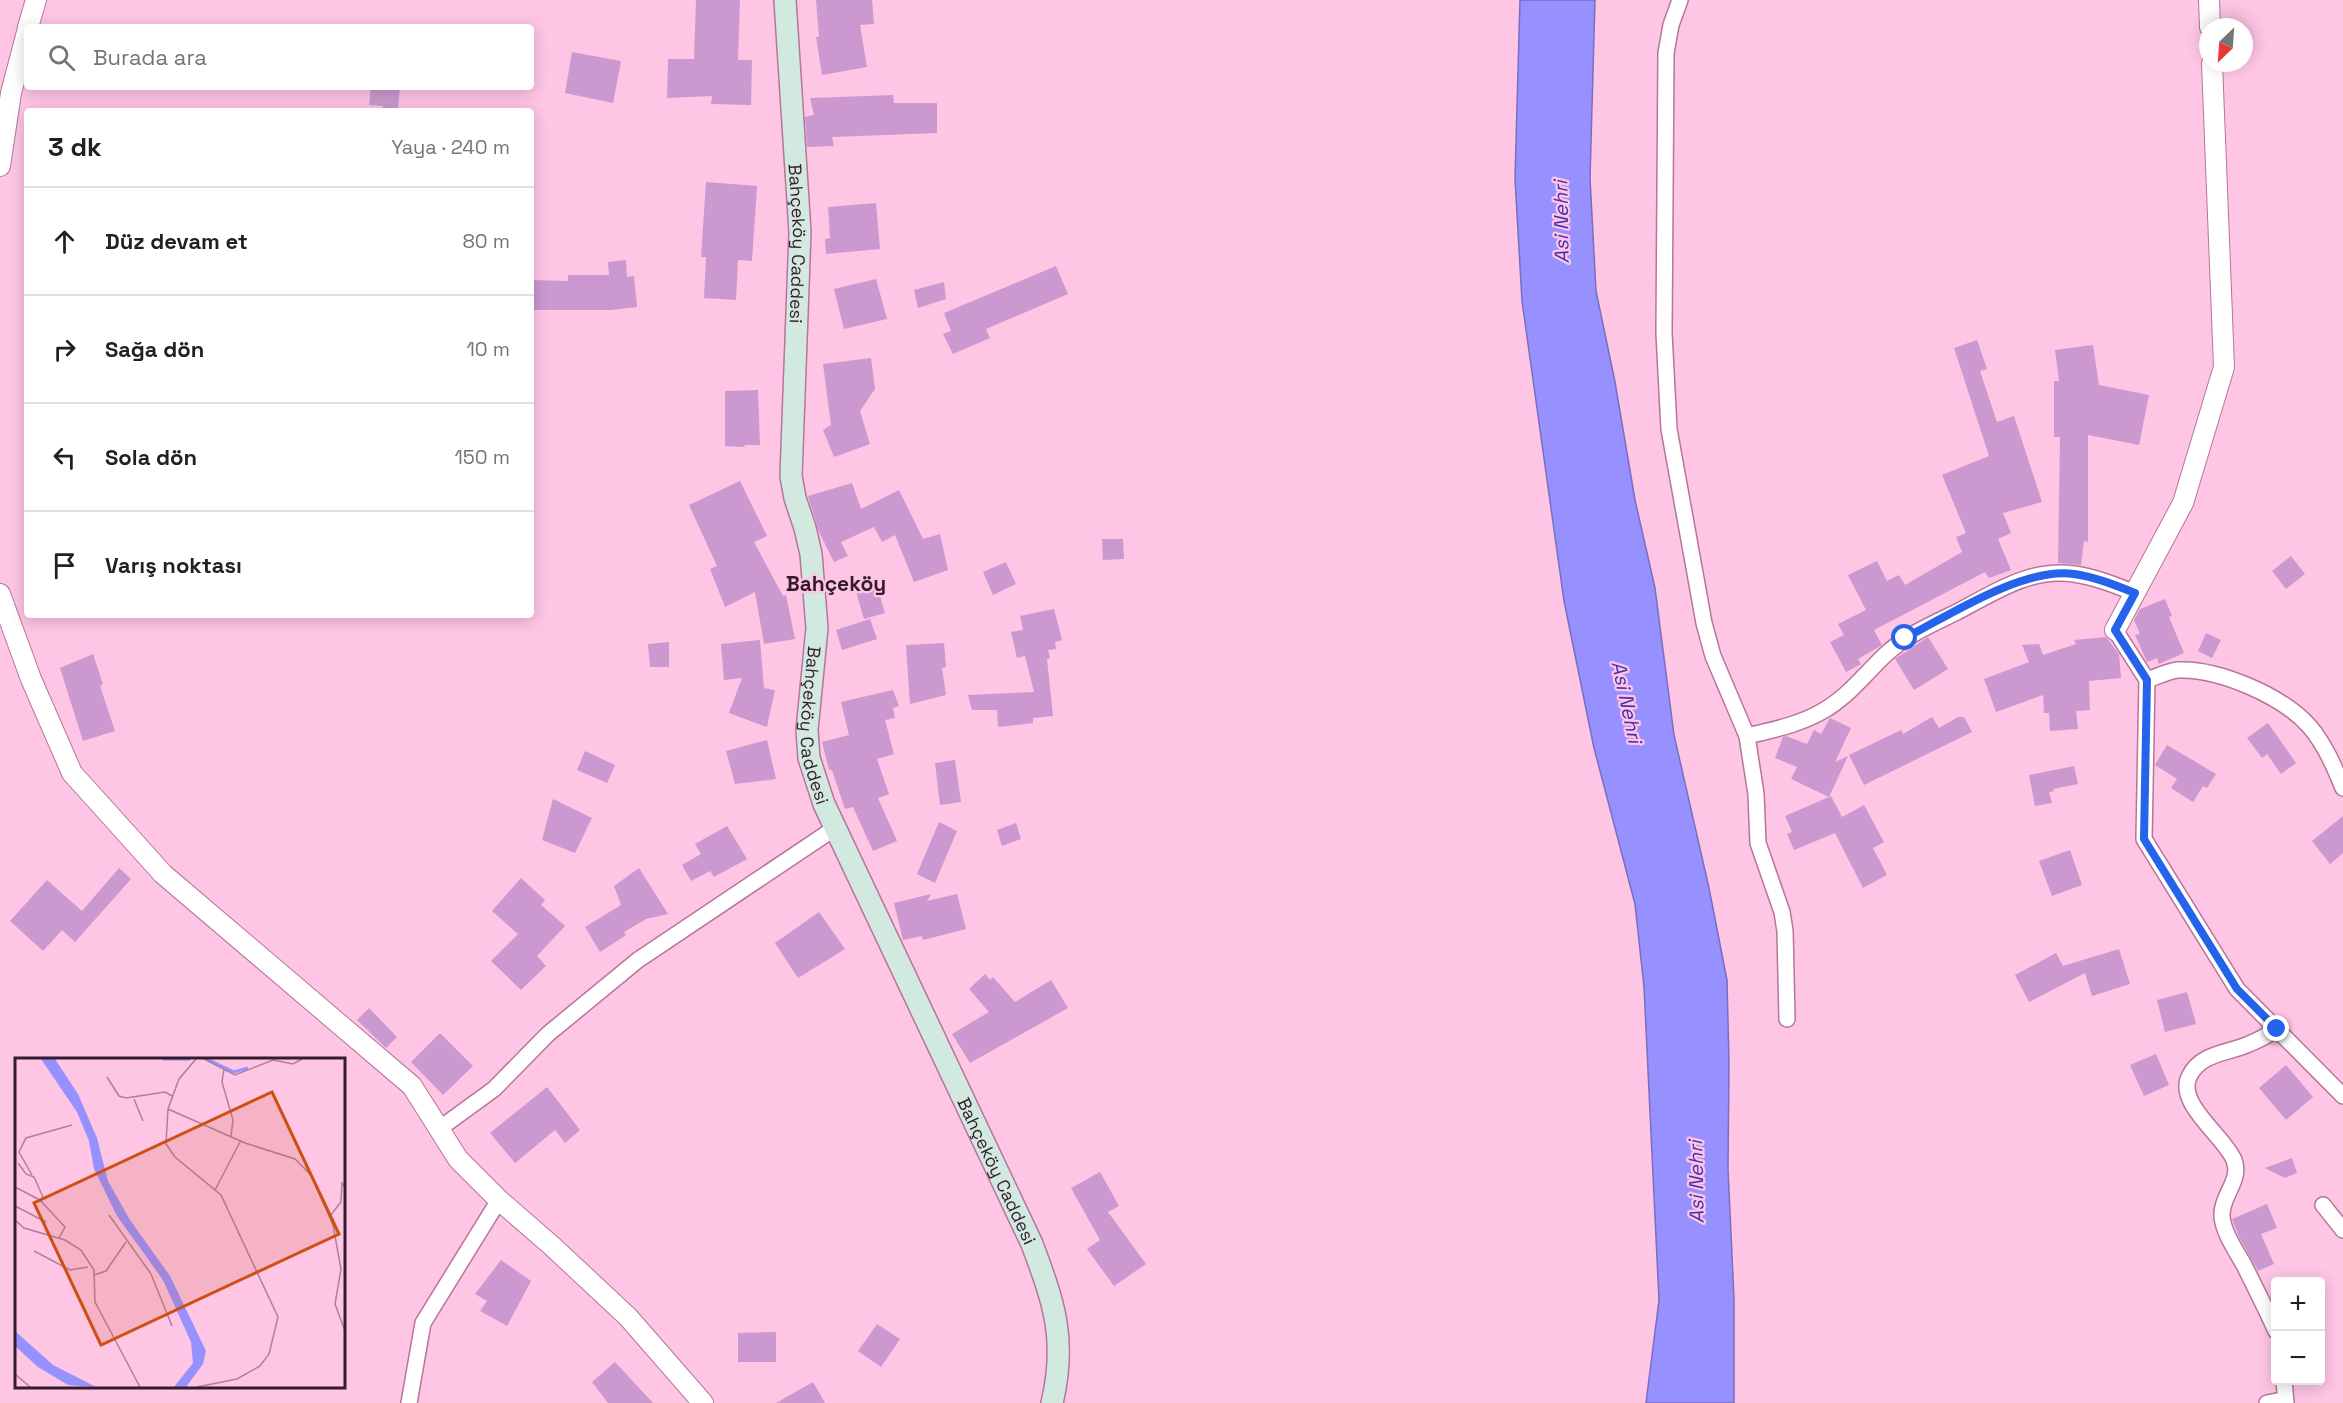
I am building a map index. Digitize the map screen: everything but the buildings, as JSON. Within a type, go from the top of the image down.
[{"type":"main road","name":"Bahçeköy Caddesi","points":[[786,0],[800,232],[791,476],[811,554],[816,619],[807,730],[809,758],[824,804],[835,828],[1032,1244],[1051,1295],[1060,1340],[1057,1382],[1052,1403]]},
{"type":"street","points":[[29,24],[36,0]]},
{"type":"street","points":[[1680,0],[1671,26],[1666,53],[1664,333],[1669,429],[1704,623],[1713,656],[1747,736],[1756,794],[1758,843],[1782,912],[1785,932],[1787,1019]]},
{"type":"street","points":[[2209,0],[2210,18]]},
{"type":"street","points":[[0,166],[11,93],[24,43]]},
{"type":"street","points":[[2211,72],[2224,367],[2183,503],[2115,630],[2147,680],[2144,839],[2237,989],[2343,1096]]},
{"type":"street","points":[[1747,736],[1794,724],[1821,712],[1845,696],[1885,654],[1905,638],[2016,581],[2043,574],[2072,573],[2100,579],[2135,593]]},
{"type":"street","points":[[0,594],[31,679],[72,773],[163,874],[412,1086],[458,1160],[628,1317],[703,1403]]},
{"type":"street","points":[[2147,680],[2175,670],[2202,671],[2235,679],[2285,706],[2316,735],[2329,754],[2343,788]]},
{"type":"street","points":[[439,1130],[494,1089],[548,1034],[638,960],[835,828]]},
{"type":"street","points":[[2271,1321],[2228,1235],[2222,1216],[2224,1198],[2237,1174],[2234,1159],[2191,1103],[2187,1089],[2189,1076],[2199,1064],[2214,1055],[2263,1038],[2277,1029]]},
{"type":"street","points":[[409,1403],[423,1323],[499,1200]]},
{"type":"street","points":[[2323,1205],[2343,1230]]},
{"type":"street","points":[[2267,1403],[2277,1401],[2285,1403],[2284,1385]]},
{"type":"water","name":"Asi Nehri","points":[[1520,0],[1595,0],[1590,178],[1596,291],[1615,382],[1635,500],[1655,588],[1674,735],[1709,888],[1727,980],[1728,1169],[1734,1299],[1734,1403],[1646,1403],[1659,1300],[1644,987],[1635,904],[1594,748],[1564,601],[1522,301],[1515,179]]},
{"type":"district","name":"Bahçeköy","points":[[836,583]]},
{"type":"route","points":[[1905,638],[2016,581],[2043,574],[2072,573],[2100,579],[2135,593],[2115,630],[2147,680],[2144,839],[2237,989],[2277,1029]]}]
